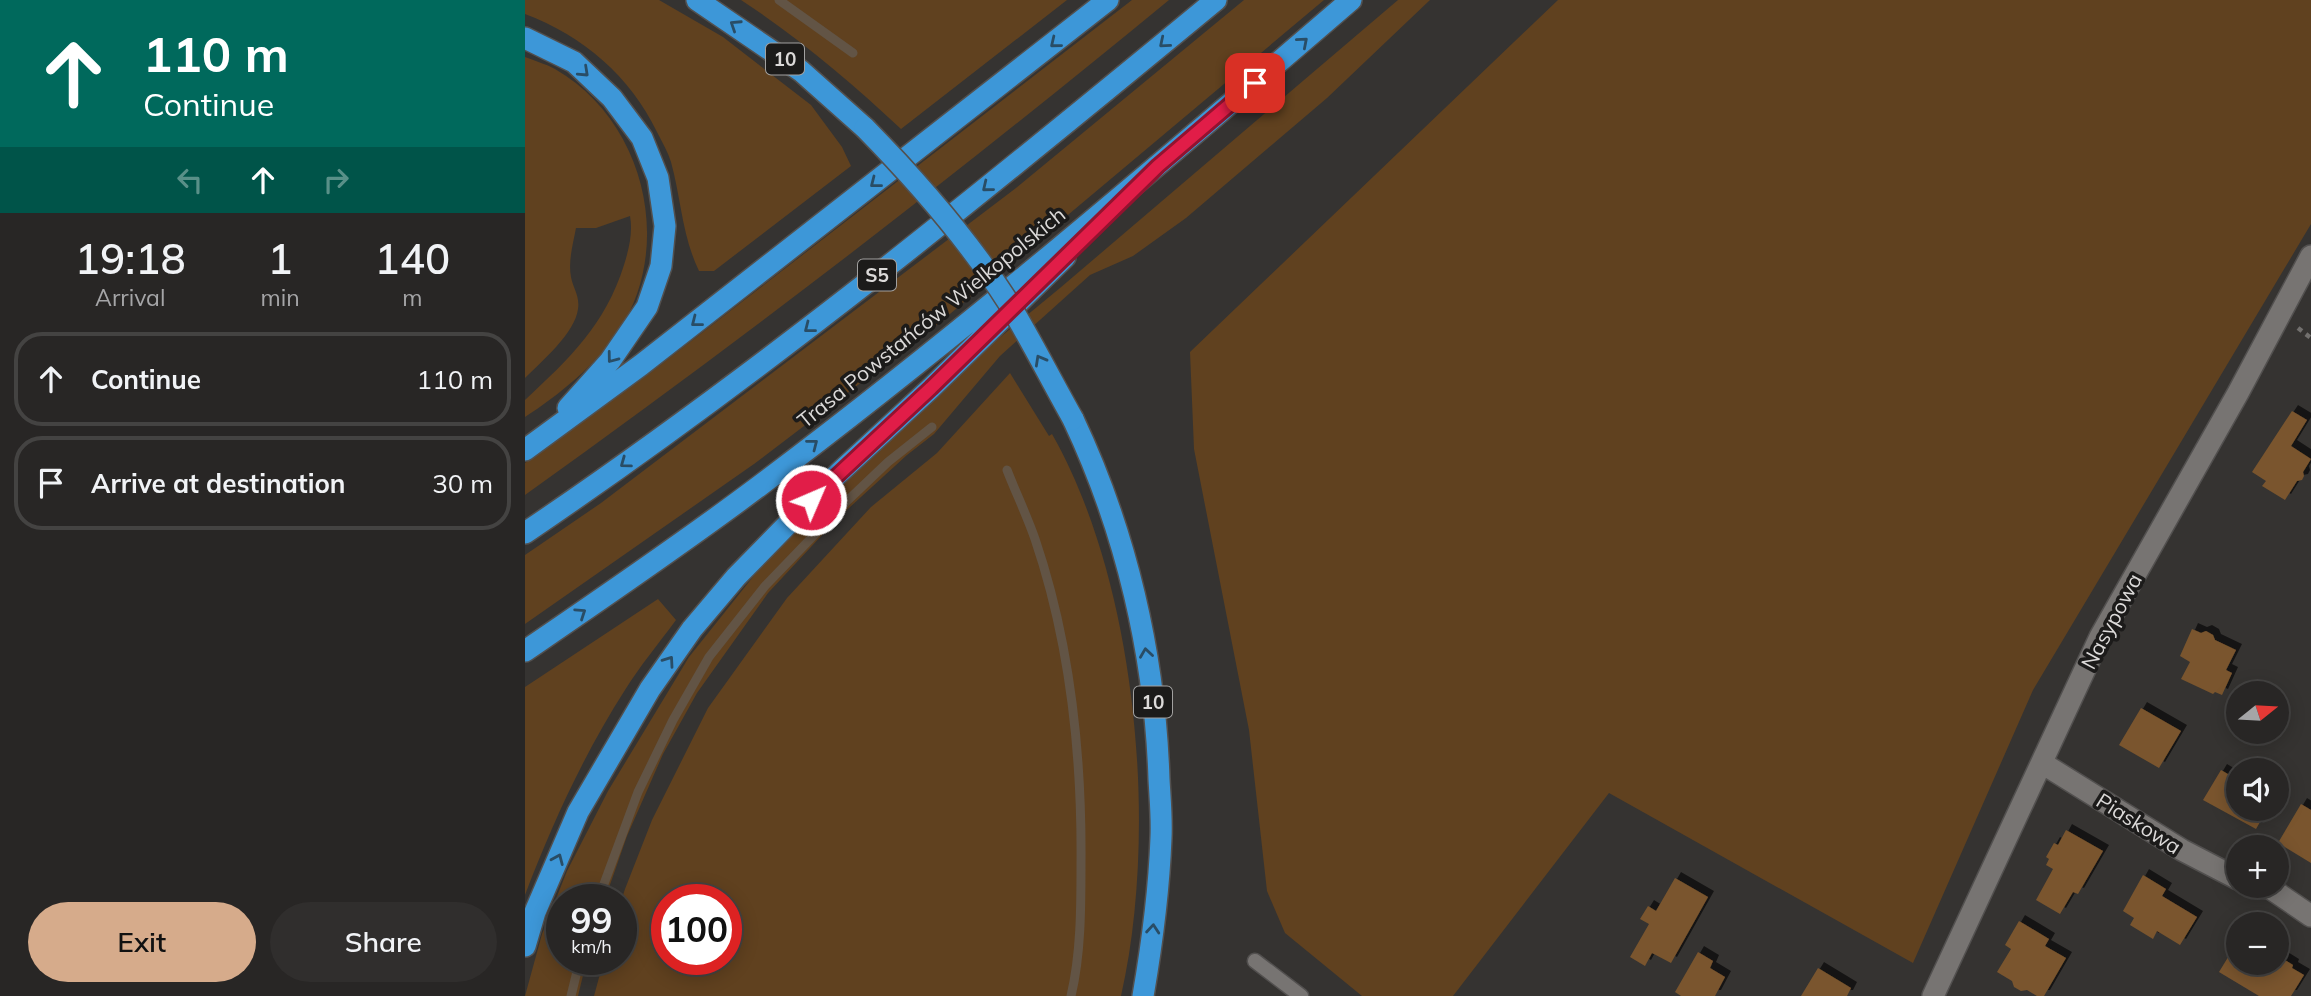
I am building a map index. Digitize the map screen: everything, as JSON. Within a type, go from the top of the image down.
[{"type":"highway","name":"10","points":[[697,0],[801,71],[865,128],[912,176],[977,258],[1009,304],[1073,419],[1096,468],[1122,546],[1145,643],[1158,738],[1161,836],[1152,941],[1143,996]]},
{"type":"highway","points":[[532,446],[641,365],[1108,0]]},
{"type":"highway","name":"S5","points":[[525,533],[587,491],[797,337],[1051,137],[1216,0]]},
{"type":"highway","name":"Trasa Powstańców Wielkopolskich","points":[[525,651],[643,571],[760,486],[1158,166],[1351,0]]},
{"type":"highway","points":[[525,38],[574,62],[612,98],[642,138],[658,178],[664,226],[661,266],[647,307],[610,361],[532,446]]},
{"type":"highway","points":[[525,946],[535,912],[578,812],[650,689],[692,629],[736,577],[828,483],[931,388],[1158,166]]},
{"type":"street","name":"Nasypowa","points":[[1933,996],[2101,637],[2238,393],[2311,256]]},
{"type":"street","name":"Piaskowa","points":[[2042,763],[2182,850],[2226,873]]},
{"type":"street","points":[[2285,898],[2311,916]]},
{"type":"lane","points":[[1255,961],[1301,996]]},
{"type":"shaded area","points":[[525,0],[659,0],[723,37],[811,105],[842,147],[851,166],[714,271],[699,271],[685,231],[671,162],[646,112],[619,76],[603,60],[566,34],[525,14]]},
{"type":"shaded area","points":[[741,0],[1067,0],[901,129],[824,61]]},
{"type":"shaded area","points":[[1132,0],[1169,0],[851,253],[689,376],[525,495],[525,463],[646,376]]},
{"type":"shaded area","points":[[1244,0],[1324,0],[938,324],[754,464],[525,624],[525,555],[601,503],[1016,188]]},
{"type":"shaded area","points":[[1398,0],[1430,0],[1327,98],[1186,218],[1133,256],[1090,275],[1000,356],[934,434],[838,518],[768,593],[697,693],[663,754],[627,836],[610,884],[562,884],[608,791],[689,657],[764,563],[810,514],[970,362]]},
{"type":"shaded area","points":[[1558,0],[2311,0],[2311,224],[2033,690],[1913,963],[1609,793],[1453,996],[1362,996],[1285,933],[1267,891],[1249,730],[1194,449],[1190,352]]},
{"type":"shaded area","points":[[525,57],[555,69],[586,91],[610,119],[629,151],[641,186],[647,223],[645,261],[636,297],[619,331],[610,344],[576,378],[525,417],[525,400],[571,355],[607,306],[624,265],[631,228],[630,216],[596,228],[576,228],[570,265],[578,300],[576,318],[557,346],[525,378]]},
{"type":"shaded area","points":[[1010,373],[1049,436],[1052,434],[1081,494],[1104,561],[1121,634],[1133,709],[1138,785],[1138,859],[1132,930],[1121,996],[594,996],[600,975],[637,975],[637,884],[627,884],[652,820],[708,708],[787,598],[871,507],[937,453]]},
{"type":"shaded area","points":[[658,599],[676,620],[631,681],[582,764],[525,895],[525,687]]},
{"type":"shaded area","points":[[546,924],[546,975],[583,975],[578,996],[525,996]]},
{"type":"building","points":[[2292,411],[2307,420],[2291,446],[2311,459],[2303,472],[2302,480],[2297,481],[2285,500],[2262,486],[2266,481],[2252,472]]},
{"type":"building","points":[[2192,629],[2201,633],[2206,631],[2213,635],[2215,640],[2236,650],[2226,670],[2232,673],[2226,681],[2222,695],[2215,692],[2213,694],[2181,679],[2190,662],[2180,656]]},
{"type":"building","points":[[2141,708],[2181,731],[2159,768],[2119,745]]},
{"type":"building","points":[[2221,770],[2226,773],[2226,813],[2203,800]]},
{"type":"building","points":[[2301,804],[2311,810],[2311,863],[2289,850],[2289,835],[2283,835]]},
{"type":"building","points":[[2241,821],[2261,821],[2256,829]]},
{"type":"building","points":[[2066,830],[2103,851],[2078,894],[2073,892],[2060,914],[2036,900],[2053,869],[2046,865],[2049,859],[2046,857],[2054,843],[2058,845]]},
{"type":"building","points":[[2143,875],[2166,889],[2162,896],[2197,917],[2180,945],[2157,931],[2153,939],[2130,925],[2134,918],[2123,911]]},
{"type":"building","points":[[1675,878],[1708,897],[1671,963],[1652,953],[1645,966],[1630,957],[1649,924],[1640,919],[1648,906],[1656,911]]},
{"type":"building","points":[[2019,921],[2049,939],[2045,946],[2066,958],[2044,996],[2037,996],[2027,990],[2021,991],[2014,987],[2012,981],[1997,972],[2011,949],[2005,945]]},
{"type":"building","points":[[1698,952],[1713,961],[1710,968],[1725,977],[1715,996],[1681,996],[1675,992]]},
{"type":"building","points":[[2226,961],[2226,975],[2289,975],[2289,962],[2293,965],[2292,968],[2304,975],[2291,996],[2259,996],[2219,972]]},
{"type":"building","points":[[1818,968],[1851,988],[1847,996],[1801,996]]},
{"type":"waterway","points":[[779,0],[853,53]]},
{"type":"waterway","points":[[604,884],[638,792],[673,720],[709,657],[765,586],[847,501],[888,462],[932,427]]},
{"type":"waterway","points":[[1007,470],[1032,530],[1047,578],[1065,658],[1076,740],[1081,880],[1079,947],[1071,996]]},
{"type":"waterway","points":[[571,996],[576,975]]},
{"type":"route","points":[[811,500],[931,388],[1158,166],[1255,83]]}]
